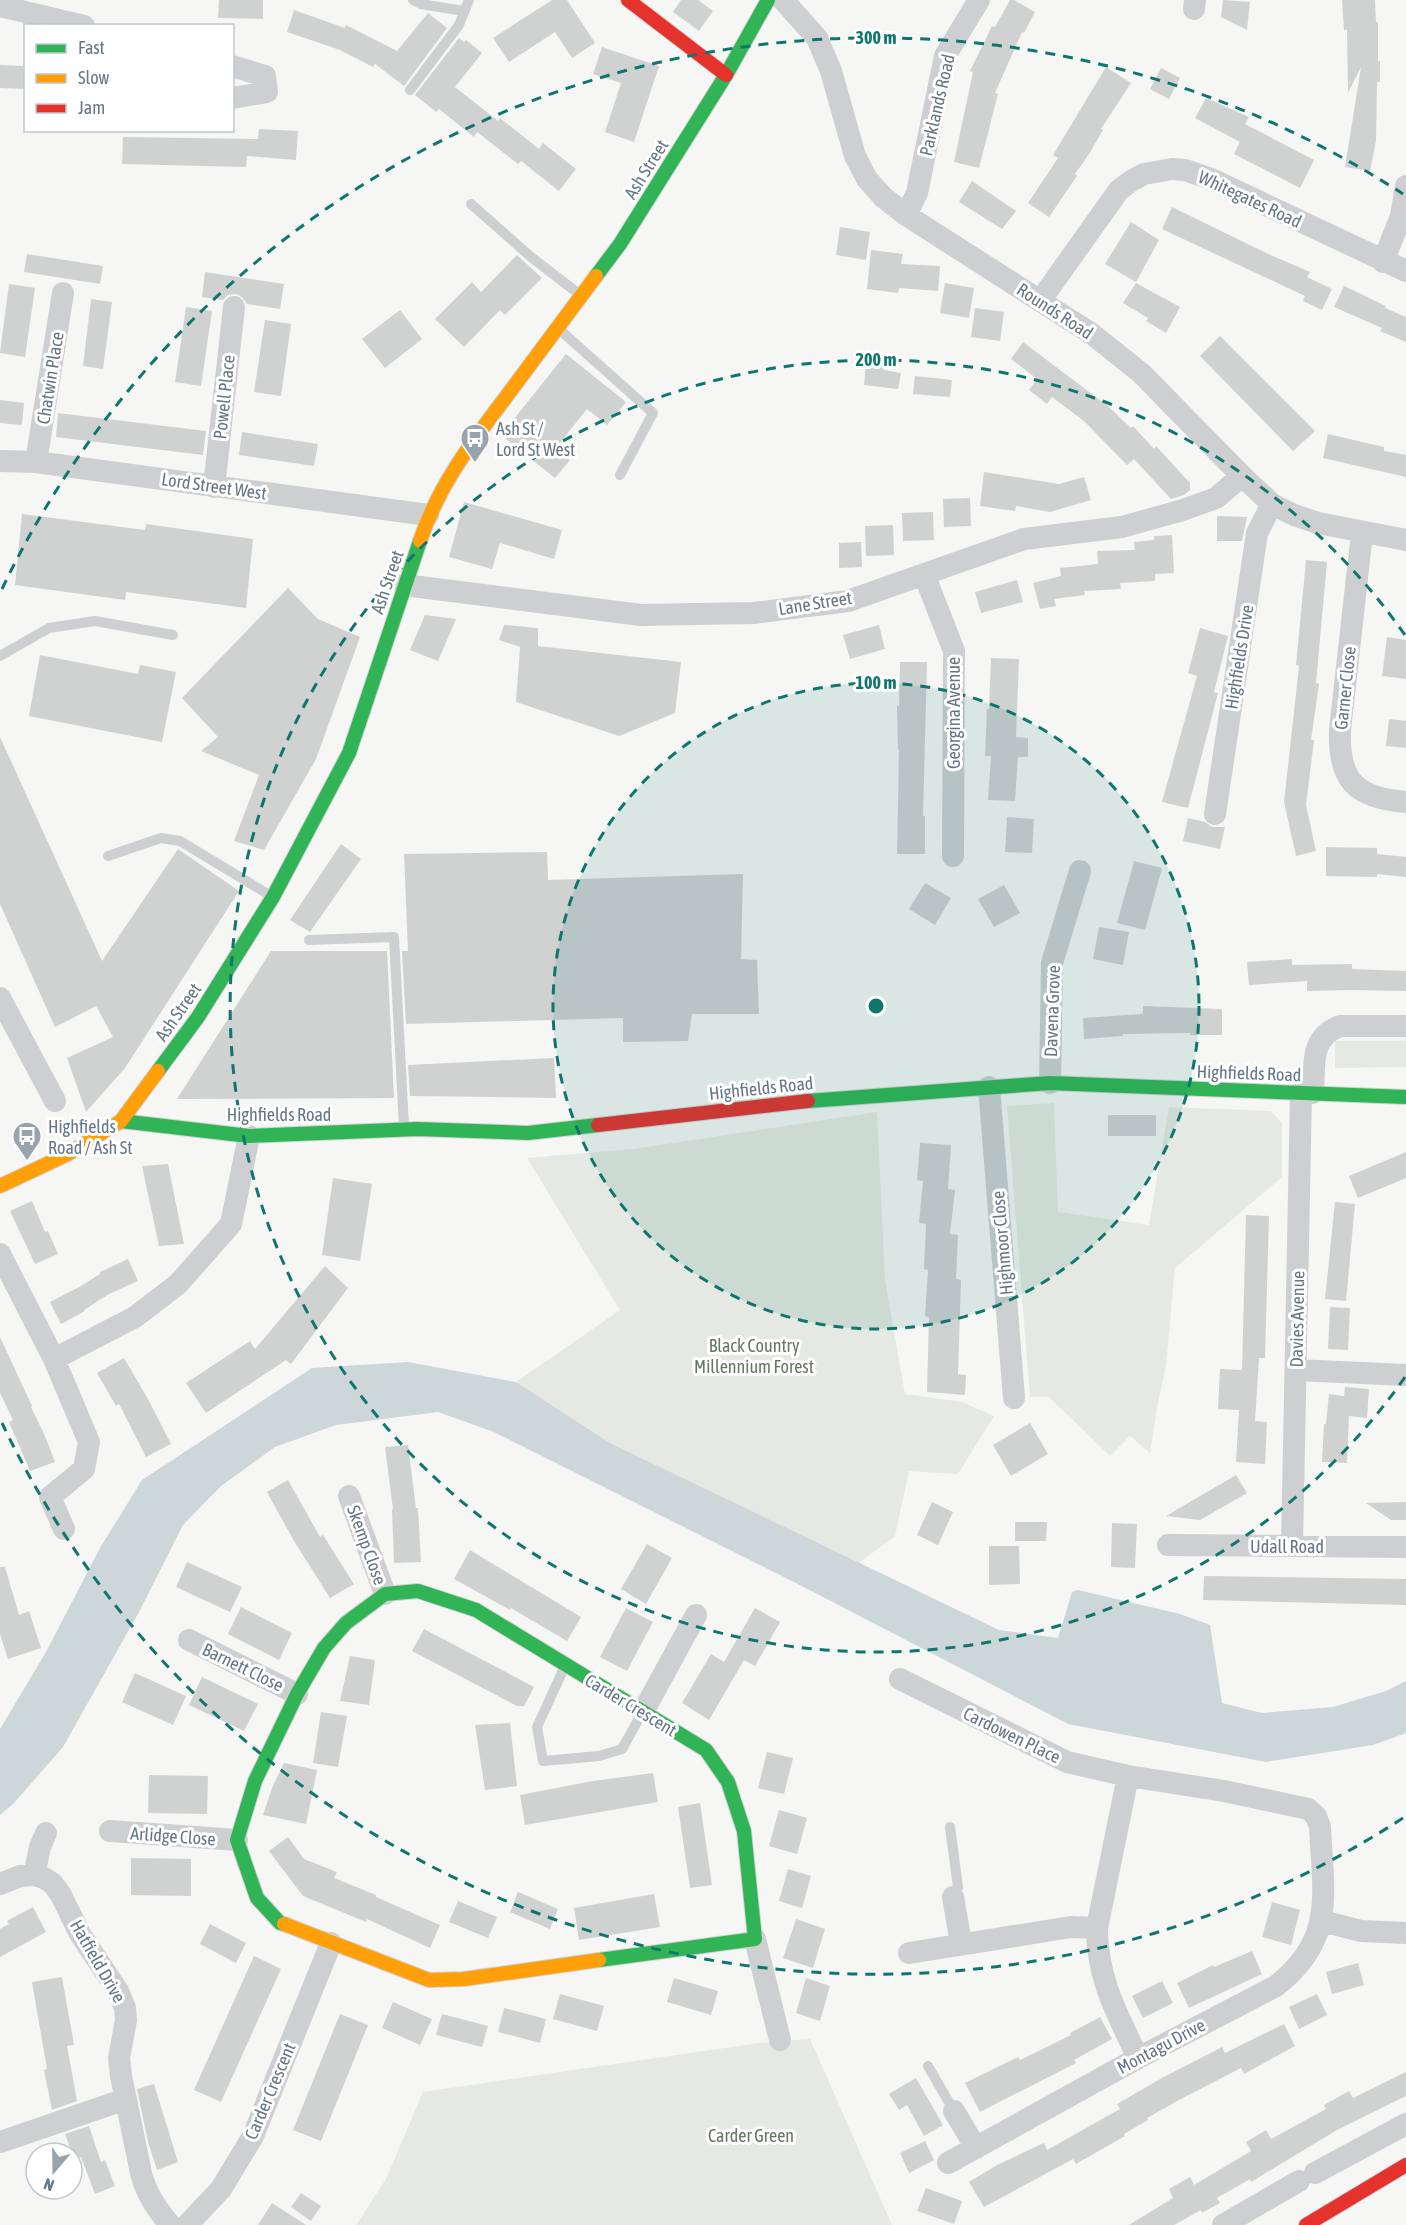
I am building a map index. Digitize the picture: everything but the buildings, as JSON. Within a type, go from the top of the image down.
[{"type":"street","points":[[628,0],[726,75]]},
{"type":"street","name":"Ash Street","points":[[121,1121],[198,1017],[273,897],[349,753],[428,515],[444,484],[476,437],[620,244],[726,75],[768,0]]},
{"type":"street","name":"Rounds Road","points":[[783,0],[817,38],[831,71],[855,156],[867,179],[883,196],[906,215],[1092,334],[1141,373],[1272,504],[1318,523],[1406,540]]},
{"type":"street","name":"Parklands Road","points":[[906,215],[917,193],[945,56],[979,0]]},
{"type":"street","points":[[0,6],[76,24]]},
{"type":"street","points":[[234,67],[265,76],[267,92],[234,98]]},
{"type":"street","name":"Whitegates Road","points":[[1040,301],[1119,190],[1144,174],[1159,170],[1185,170],[1211,179],[1406,271]]},
{"type":"street","points":[[1383,262],[1401,216],[1406,186]]},
{"type":"street","name":"Chatwin Place","points":[[36,462],[63,293]]},
{"type":"street","name":"Powell Place","points":[[214,487],[234,307]]},
{"type":"street","name":"Lord Street West","points":[[0,461],[36,462],[428,515]]},
{"type":"street","name":"Lane Street","points":[[404,585],[640,615],[754,613],[848,601],[1024,539],[1122,527],[1183,510],[1216,498],[1242,476]]},
{"type":"street","name":"Highfields Drive","points":[[1215,814],[1257,533],[1272,504]]},
{"type":"street","name":"Garner Close","points":[[1362,533],[1340,730],[1340,753],[1346,774],[1360,789],[1378,798],[1406,802]]},
{"type":"street","name":"Georgina Avenue","points":[[924,574],[954,651],[953,856]]},
{"type":"street","name":"Davena Grove","points":[[1050,1083],[1052,963],[1080,871]]},
{"type":"street","points":[[0,998],[55,1101]]},
{"type":"street","name":"Davies Avenue","points":[[1292,1546],[1296,1370],[1307,1093],[1317,1048],[1323,1036],[1331,1030],[1340,1026],[1406,1026]]},
{"type":"street","name":"Highfields Road","points":[[121,1121],[249,1136],[404,1130],[528,1133],[790,1102],[1050,1083],[1406,1097]]},
{"type":"street","name":"Highmoor Close","points":[[989,1088],[1014,1398]]},
{"type":"street","points":[[0,1186],[68,1154],[121,1121]]},
{"type":"street","points":[[54,1359],[135,1317],[178,1284],[231,1224],[249,1136]]},
{"type":"street","points":[[0,1254],[54,1359],[89,1442],[84,1469],[50,1497],[64,1529]]},
{"type":"street","points":[[1296,1370],[1406,1375]]},
{"type":"street","name":"Skemp Close","points":[[349,1496],[385,1594]]},
{"type":"street","name":"Udall Road","points":[[1168,1545],[1406,1547]]},
{"type":"street","name":"Carder Crescent","points":[[385,1594],[418,1591],[476,1610],[706,1750],[728,1782],[744,1831],[755,1939]]},
{"type":"street","points":[[385,1594],[346,1623],[324,1648],[297,1694],[255,1781],[237,1840],[257,1898],[280,1923],[429,1980],[464,1979],[755,1939],[780,2040]]},
{"type":"street","points":[[643,1712],[696,1615]]},
{"type":"street","name":"Barnett Close","points":[[189,1640],[297,1694]]},
{"type":"street","name":"Cardowen Place","points":[[900,1679],[1067,1762],[1128,1776],[1224,1791],[1308,1809],[1316,1816],[1320,1827],[1322,1864]]},
{"type":"street","points":[[1128,1776],[1097,1928],[1097,1945],[1102,1979],[1138,2058]]},
{"type":"street","name":"Arlidge Close","points":[[110,1831],[237,1840]]},
{"type":"street","points":[[0,1884],[20,1876],[34,1875],[40,1847],[46,1833]]},
{"type":"street","name":"Montagu Drive","points":[[948,2163],[1138,2058],[1276,1986],[1290,1975],[1304,1959],[1315,1941],[1322,1921],[1325,1899],[1322,1864]]},
{"type":"street","name":"Hatfield Drive","points":[[34,1875],[44,1878],[61,1895],[80,1935],[118,1991],[125,2008],[126,2020],[118,2058],[126,2099],[145,2187],[156,2208],[170,2225]]},
{"type":"street","points":[[953,1897],[961,1943]]},
{"type":"street","points":[[1322,1921],[1361,1931],[1406,1933]]},
{"type":"street","points":[[909,1953],[1071,1927],[1097,1928]]},
{"type":"street","name":"Carder Crescent","points":[[187,2225],[221,2189],[253,2136],[331,1943]]},
{"type":"street","points":[[0,2142],[126,2099]]},
{"type":"street","points":[[954,2111],[976,2148]]},
{"type":"street","points":[[1227,2224],[1307,2177],[1406,2124]]},
{"type":"street","points":[[1365,2146],[1384,2179]]},
{"type":"street","points":[[1306,2225],[1406,2166]]},
{"type":"lane","points":[[413,0],[421,4],[464,11]]},
{"type":"lane","points":[[410,90],[459,25],[469,0]]},
{"type":"lane","points":[[471,204],[531,257],[581,296]]},
{"type":"lane","points":[[558,328],[653,413],[620,475]]},
{"type":"lane","points":[[0,656],[49,628],[95,621],[173,635]]},
{"type":"lane","points":[[108,856],[161,838],[180,841],[273,897]]},
{"type":"lane","points":[[309,940],[394,937],[404,1130]]},
{"type":"lane","points":[[566,1665],[537,1727],[543,1761],[599,1756],[622,1749],[643,1712]]},
{"type":"lane","points":[[950,1827],[958,1887],[953,1897]]},
{"type":"lane","points":[[928,2066],[954,2111]]},
{"type":"green space","points":[[1335,1041],[1406,1041],[1406,1067],[1335,1068]]},
{"type":"green space","points":[[1054,1103],[1058,1212],[1149,1225],[1169,1107],[1271,1111],[1282,1123],[1282,1177],[1175,1268],[1166,1365],[1150,1453],[1130,1436],[1110,1456],[1049,1397],[1030,1397],[1007,1106]]},
{"type":"green space","name":"Black Country Millennium Forest","points":[[877,1112],[885,1280],[905,1394],[962,1402],[994,1416],[958,1474],[909,1471],[895,1536],[859,1563],[610,1443],[516,1382],[620,1310],[527,1158],[634,1149]]},
{"type":"green space","name":"Carder Green","points":[[810,2039],[892,2225],[356,2225],[386,2179],[423,2092],[759,2043]]},
{"type":"shaded area","points":[[408,1362],[516,1382],[610,1443],[999,1630],[1058,1638],[1072,1592],[1078,1590],[1180,1614],[1210,1625],[1222,1703],[1262,1713],[1333,1707],[1386,1691],[1406,1681],[1406,1733],[1373,1745],[1266,1762],[1068,1724],[792,1581],[494,1432],[438,1412],[336,1425],[275,1447],[221,1486],[183,1525],[139,1612],[63,1747],[14,1803],[0,1815],[0,1729],[46,1652],[100,1548],[142,1480],[312,1368]]},
{"type":"traffic: fast","points":[[596,276],[620,244],[726,75],[768,0]]},
{"type":"traffic: fast","points":[[158,1071],[198,1017],[273,897],[349,753],[420,541]]},
{"type":"traffic: fast","points":[[808,1101],[1050,1083],[1406,1097]]},
{"type":"traffic: fast","points":[[121,1121],[249,1136],[417,1129],[528,1133],[598,1125]]},
{"type":"traffic: fast","points":[[418,1591],[476,1610],[706,1750],[728,1782],[744,1831],[755,1939],[599,1960]]},
{"type":"traffic: fast","points":[[284,1924],[280,1923],[257,1898],[237,1840],[255,1781],[297,1694],[324,1648],[346,1623],[385,1594],[418,1591]]},
{"type":"traffic: slow","points":[[420,541],[436,502],[457,465],[596,276]]},
{"type":"traffic: slow","points":[[0,1186],[68,1154],[121,1121],[158,1071]]},
{"type":"traffic: slow","points":[[284,1924],[429,1980],[464,1979],[599,1960]]},
{"type":"traffic: jam","points":[[628,0],[726,75]]},
{"type":"traffic: jam","points":[[598,1125],[808,1101]]},
{"type":"traffic: jam","points":[[1306,2225],[1406,2165]]},
{"type":"place","name":"Ash St / Lord St West","points":[[475,464]]},
{"type":"place","name":"Highfields Road / Ash St","points":[[27,1162]]}]
